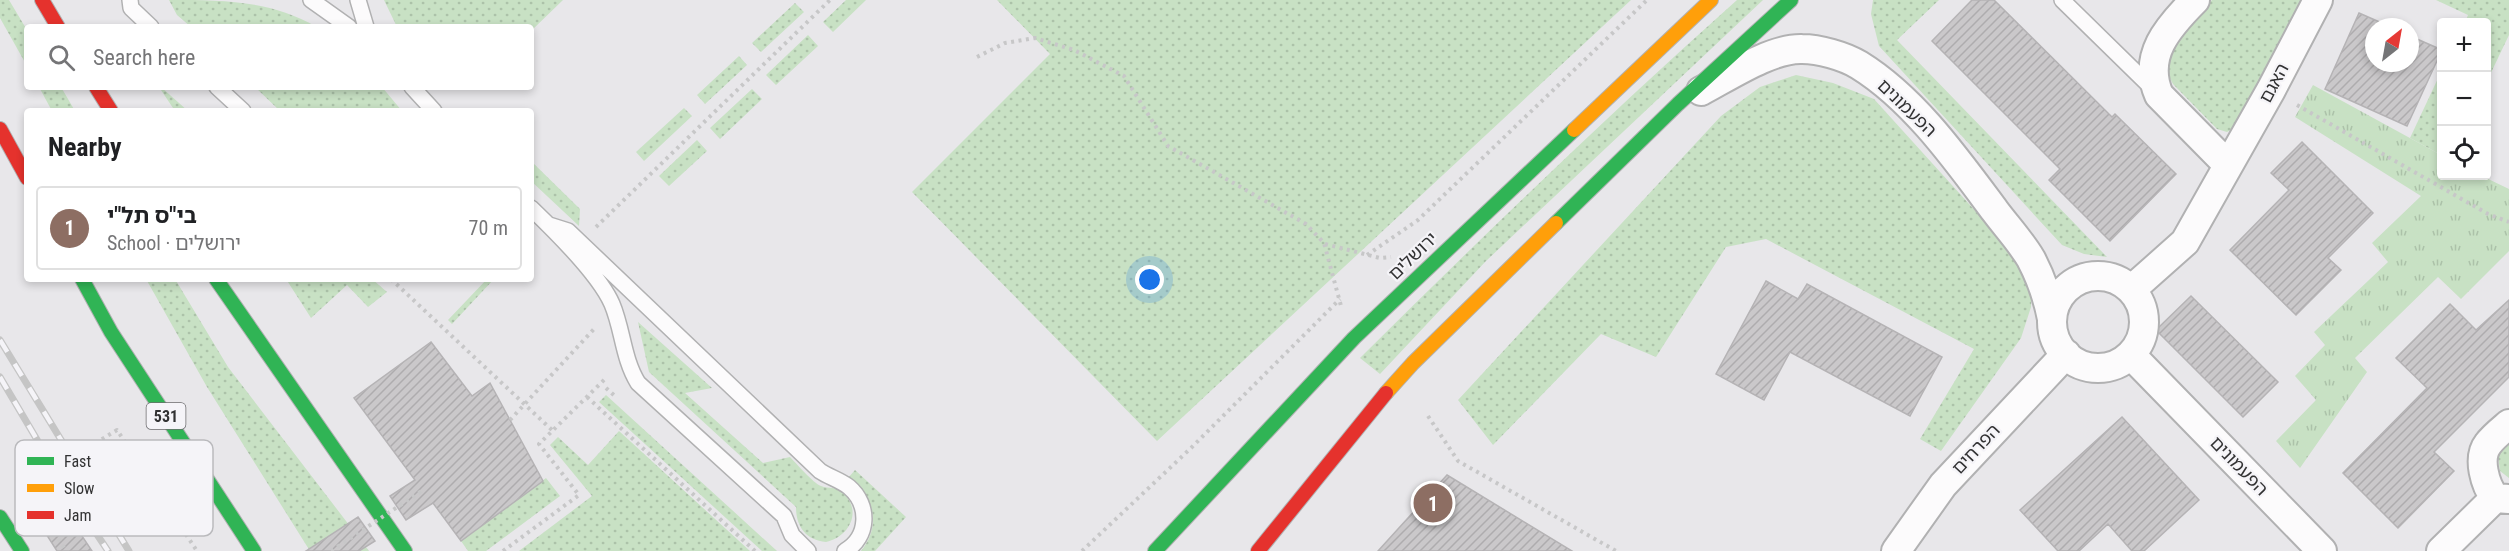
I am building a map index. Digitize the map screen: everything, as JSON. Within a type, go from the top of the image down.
[{"type":"main road","points":[[42,0],[56,24]]},
{"type":"main road","name":"ירושלים","points":[[1155,551],[1341,351],[1449,246],[1711,0]]},
{"type":"main road","points":[[1258,551],[1385,392],[1678,104],[1791,0]]},
{"type":"main road","points":[[98,90],[109,108]]},
{"type":"main road","points":[[0,129],[24,173]]},
{"type":"main road","name":"531","points":[[84,282],[111,332],[182,440]]},
{"type":"main road","points":[[218,282],[405,551]]},
{"type":"main road","name":"531","points":[[213,488],[254,551]]},
{"type":"main road","points":[[0,517],[22,551]]},
{"type":"street","points":[[2195,0],[2170,25],[2159,44],[2154,63],[2153,81],[2159,95],[2228,165]]},
{"type":"street","name":"האגם","points":[[2131,290],[2185,242],[2271,90],[2318,0]]},
{"type":"street","name":"הפעמונים","points":[[1678,104],[1756,62],[1777,54],[1801,49],[1830,54],[1857,63],[1894,91],[1955,158],[2030,258],[2047,295],[2052,319]]},
{"type":"street","points":[[2102,276],[2114,278],[2131,290],[2142,304],[2145,317],[2141,342],[2131,355],[2118,364],[2103,368],[2087,367],[2072,360],[2054,335],[2052,319],[2055,304],[2064,291],[2082,278],[2102,276]]},
{"type":"street","name":"הפרחים","points":[[1896,551],[1943,484],[2066,354]]},
{"type":"street","name":"הפעמונים","points":[[2131,355],[2322,551]]},
{"type":"street","points":[[2441,551],[2502,498],[2490,492],[2482,457],[2487,445],[2509,424]]},
{"type":"lane","points":[[311,0],[345,24]]},
{"type":"lane","points":[[358,0],[365,24]]},
{"type":"lane","points":[[2062,0],[2159,95]]},
{"type":"lane","points":[[129,3],[148,24]]},
{"type":"lane","points":[[220,90],[240,108]]},
{"type":"lane","points":[[415,90],[426,108]]},
{"type":"lane","points":[[415,90],[431,108]]},
{"type":"lane","points":[[534,211],[589,271],[611,302],[630,369],[638,383],[784,516],[792,535],[808,551]]},
{"type":"lane","points":[[549,225],[568,231],[820,471],[847,485],[856,493],[865,517],[863,529],[857,541],[845,551]]},
{"type":"path","points":[[594,228],[830,0]]},
{"type":"path","points":[[1367,255],[1418,220],[1647,0]]},
{"type":"path","points":[[977,57],[1005,43],[1035,38],[1074,50],[1124,76],[1168,146],[1306,224],[1324,243],[1340,299],[1341,351]]},
{"type":"path","points":[[2271,90],[2488,214],[2509,222]]},
{"type":"path","points":[[1324,243],[1380,258],[1398,256]]},
{"type":"path","points":[[395,282],[421,304],[553,431]]},
{"type":"path","points":[[1082,551],[1191,448],[1340,299]]},
{"type":"path","points":[[510,420],[594,329]]},
{"type":"path","points":[[503,551],[579,495],[539,444],[604,379]]},
{"type":"path","points":[[587,397],[755,551]]},
{"type":"path","points":[[1428,416],[1458,461],[1616,551]]},
{"type":"path","points":[[101,440],[117,430],[124,440]]},
{"type":"path","points":[[331,551],[423,490]]},
{"type":"path","points":[[57,536],[66,551]]},
{"type":"path","points":[[187,536],[197,551]]},
{"type":"path","points":[[747,551],[748,544]]},
{"type":"green space","points":[[0,0],[9,0],[24,25],[24,61],[0,18]]},
{"type":"green space","points":[[169,0],[227,1],[281,11],[311,24],[188,24],[177,15]]},
{"type":"green space","points":[[384,0],[563,0],[534,28],[534,24],[396,24]]},
{"type":"green space","points":[[846,0],[866,0],[833,32],[823,22]]},
{"type":"green space","points":[[997,0],[1631,0],[1157,441],[912,192],[1050,54]]},
{"type":"green space","points":[[1737,0],[1763,0],[1486,261],[1380,374],[1360,358],[1546,177]]},
{"type":"green space","points":[[1873,0],[1939,0],[1897,40],[2107,257],[2084,254],[2062,245],[1879,46],[1871,14]]},
{"type":"green space","points":[[2212,0],[2307,0],[2235,128],[2227,132],[2217,129],[2173,84],[2165,69],[2172,41]]},
{"type":"green space","points":[[2436,0],[2509,0],[2509,35],[2491,73],[2491,18],[2467,18],[2468,15]]},
{"type":"green space","points":[[795,3],[804,12],[761,52],[752,43]]},
{"type":"green space","points":[[808,35],[818,46],[776,85],[766,75]]},
{"type":"green space","points":[[739,56],[747,65],[705,104],[697,95]]},
{"type":"green space","points":[[1796,75],[1833,83],[1874,99],[2018,258],[2032,284],[2031,307],[2021,338],[1941,451],[1920,439],[1974,349],[1766,239],[1726,247],[1656,357],[1601,334],[1493,445],[1458,400],[1721,116],[1760,87]]},
{"type":"green space","points":[[2437,81],[2437,153],[2410,138]]},
{"type":"green space","points":[[2313,85],[2437,153],[2437,180],[2490,180],[2509,189],[2509,251],[2461,299],[2438,277],[2355,358],[2367,372],[2300,468],[2276,441],[2316,400],[2295,376],[2325,345],[2314,332],[2388,262],[2372,243],[2421,196],[2295,117]]},
{"type":"green space","points":[[752,89],[762,99],[720,139],[710,128]]},
{"type":"green space","points":[[41,90],[63,90],[73,108],[50,108]]},
{"type":"green space","points":[[161,90],[164,90],[185,108],[173,108]]},
{"type":"green space","points":[[258,90],[384,90],[400,108],[277,108]]},
{"type":"green space","points":[[684,108],[692,116],[644,161],[636,152]]},
{"type":"green space","points":[[697,140],[707,151],[669,186],[659,176]]},
{"type":"green space","points":[[534,164],[580,209],[579,226],[534,184]]},
{"type":"green space","points":[[148,282],[177,282],[228,367],[369,551],[310,551],[207,387]]},
{"type":"green space","points":[[288,282],[375,282],[387,292],[368,307],[347,285],[311,318]]},
{"type":"green space","points":[[484,282],[491,282],[452,324],[448,320]]},
{"type":"green space","points":[[638,322],[712,388],[685,393],[763,463],[790,457],[818,484],[838,489],[843,493],[849,500],[852,515],[851,522],[841,535],[826,542],[808,535],[800,526],[796,507],[649,372]]},
{"type":"green space","points":[[606,395],[777,551],[762,551],[599,402]]},
{"type":"green space","points":[[619,431],[750,551],[519,551],[592,496],[550,445],[558,437],[588,465]]},
{"type":"green space","points":[[2509,440],[2509,478],[2500,471],[2498,456]]},
{"type":"green space","points":[[855,470],[906,517],[875,551],[861,551],[868,541],[873,521],[872,511],[864,493],[848,478]]},
{"type":"green space","points":[[546,478],[560,496],[486,551],[468,551],[461,541]]},
{"type":"building","points":[[1972,0],[1994,0],[2112,117],[2115,114],[2176,174],[2110,241],[2049,180],[2060,169],[1932,41]]},
{"type":"building","points":[[2359,13],[2370,18],[2365,18],[2365,72],[2419,72],[2419,40],[2437,48],[2437,61],[2407,126],[2325,89]]},
{"type":"building","points":[[2302,142],[2373,213],[2328,258],[2341,270],[2296,315],[2230,250],[2289,190],[2271,173]]},
{"type":"building","points":[[1766,281],[1798,299],[1807,284],[1942,357],[1910,416],[1790,352],[1764,400],[1716,374]]},
{"type":"building","points":[[2191,296],[2278,382],[2243,417],[2156,330]]},
{"type":"building","points":[[2509,300],[2509,377],[2434,452],[2454,471],[2398,528],[2343,473],[2427,388],[2396,358],[2450,304],[2476,330]]},
{"type":"building","points":[[431,342],[472,396],[490,383],[543,481],[461,541],[433,503],[406,520],[390,496],[415,480],[354,398]]},
{"type":"building","points":[[2122,417],[2199,500],[2144,551],[2132,551],[2108,524],[2079,551],[2058,551],[2020,510]]},
{"type":"building","points":[[1447,475],[1572,551],[1378,551]]},
{"type":"building","points":[[358,517],[375,541],[359,551],[306,551]]},
{"type":"building","points":[[47,536],[82,536],[92,551],[57,551]]},
{"type":"railway","points":[[0,340],[61,440]]},
{"type":"railway","points":[[0,377],[37,440]]},
{"type":"railway","points":[[98,536],[108,551]]},
{"type":"railway","points":[[120,536],[129,551]]},
{"type":"traffic: fast","points":[[1556,223],[1678,104],[1791,0]]},
{"type":"traffic: fast","points":[[1155,551],[1354,338],[1574,130]]},
{"type":"traffic: fast","points":[[84,282],[111,332],[182,440]]},
{"type":"traffic: fast","points":[[218,282],[405,551]]},
{"type":"traffic: fast","points":[[213,488],[254,551]]},
{"type":"traffic: fast","points":[[0,517],[22,551]]},
{"type":"traffic: slow","points":[[1574,130],[1711,0]]},
{"type":"traffic: slow","points":[[1386,393],[1413,363],[1556,223]]},
{"type":"traffic: jam","points":[[42,0],[56,24]]},
{"type":"traffic: jam","points":[[98,90],[109,108]]},
{"type":"traffic: jam","points":[[0,129],[24,173]]},
{"type":"traffic: jam","points":[[1258,551],[1386,393]]},
{"type":"place","name":"בי\"ס תל\"י","points":[[1433,503]]}]
